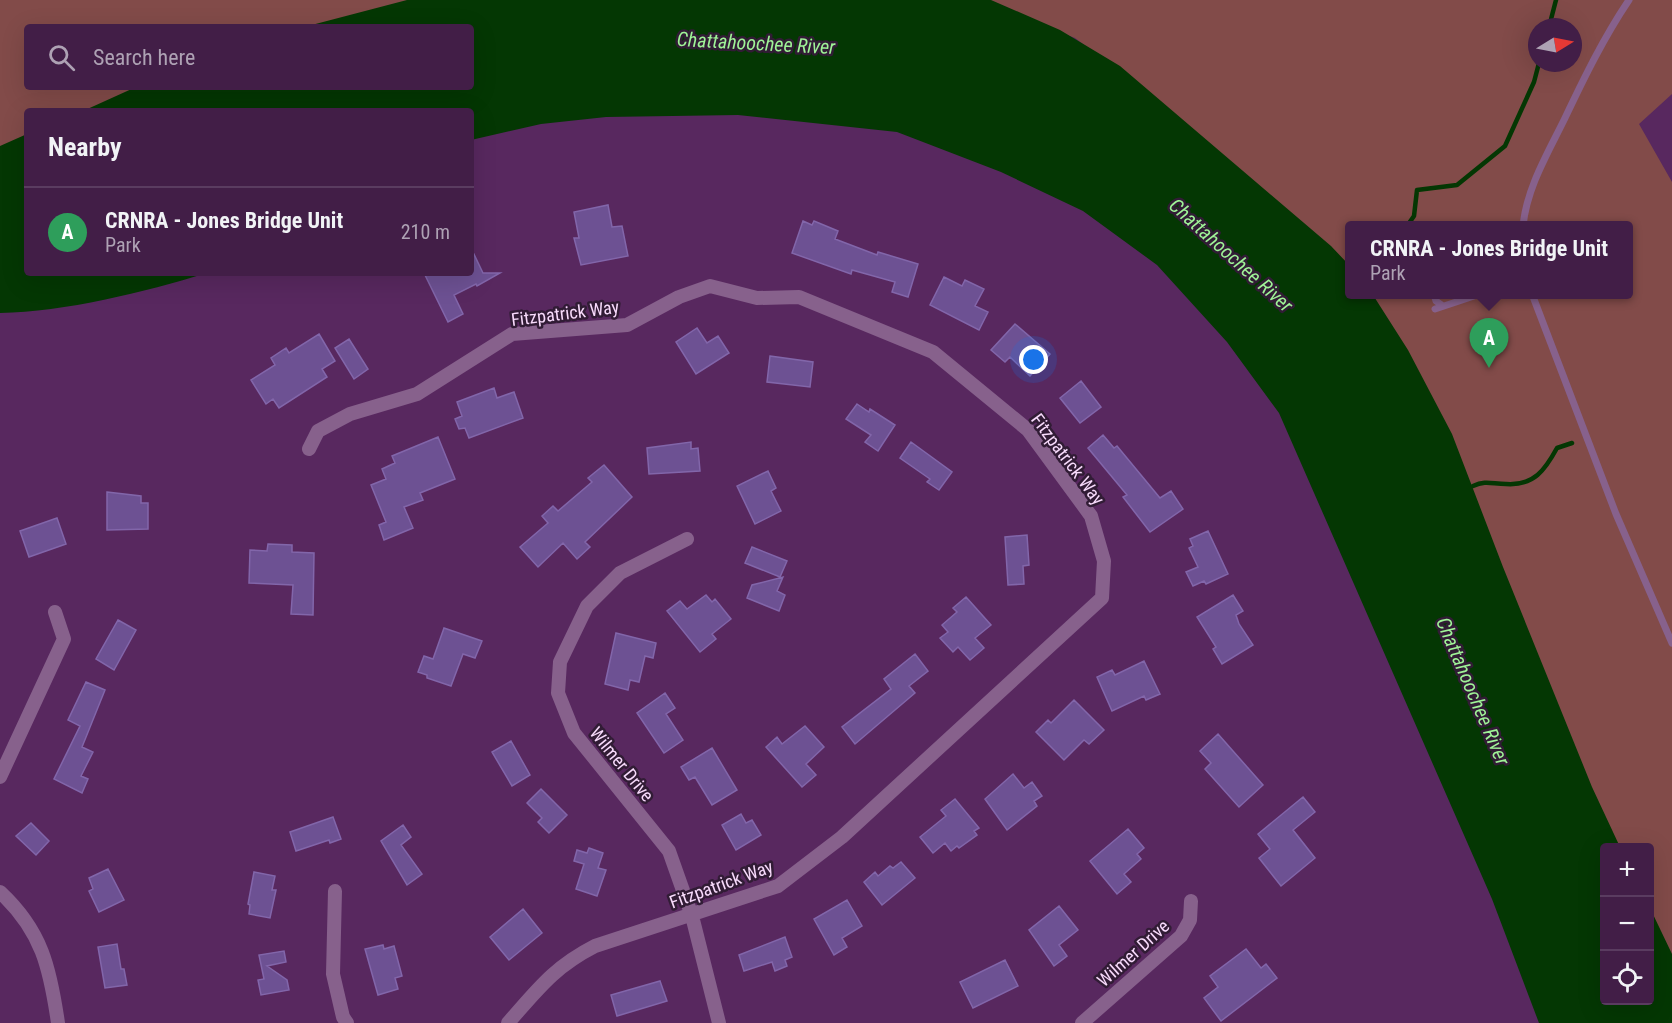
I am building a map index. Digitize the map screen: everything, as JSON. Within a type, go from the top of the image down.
[{"type":"street","name":"Fitzpatrick Way","points":[[309,449],[318,431],[350,414],[417,394],[512,334],[627,325],[679,297],[710,286],[757,298],[799,297],[933,352],[1028,430],[1091,516],[1104,561],[1102,598],[842,837],[778,886],[595,946],[575,956],[550,973],[508,1023]]},
{"type":"street","name":"Wilmer Drive","points":[[687,539],[620,573],[586,606],[560,662],[558,693],[574,733],[669,851],[692,915],[719,1023]]},
{"type":"street","points":[[0,777],[64,639],[56,612]]},
{"type":"street","points":[[335,891],[333,974],[343,1017],[347,1023]]},
{"type":"street","points":[[0,892],[27,921],[40,944],[49,966],[58,1023]]},
{"type":"street","name":"Wilmer Drive","points":[[1082,1023],[1181,936],[1190,920],[1191,901]]},
{"type":"lane","points":[[1523,221],[1525,204],[1541,167],[1590,66],[1629,0]]},
{"type":"lane","points":[[1435,299],[1439,307],[1457,299]]},
{"type":"lane","points":[[1534,299],[1616,514],[1672,643]]},
{"type":"shaded area","points":[[0,0],[417,0],[331,24],[24,24],[24,90],[157,90],[120,108],[24,108],[24,145],[0,152]]},
{"type":"shaded area","points":[[975,0],[1672,0],[1672,94],[1639,124],[1672,182],[1672,984],[1654,946],[1654,843],[1605,843],[1362,299],[1633,299],[1633,221],[1345,221],[1345,274],[1143,89],[1075,38]]},
{"type":"water","name":"Chattahoochee River","points":[[407,0],[991,0],[1060,30],[1120,66],[1331,246],[1345,261],[1345,299],[1376,299],[1408,350],[1452,434],[1592,787],[1618,843],[1600,843],[1600,1005],[1654,1005],[1654,916],[1672,954],[1672,1023],[1539,1023],[1492,899],[1279,413],[1227,342],[1157,265],[1083,211],[1001,172],[897,132],[738,115],[606,117],[541,124],[474,139],[474,108],[90,108],[129,90],[474,90],[474,24],[315,24]]},
{"type":"water","points":[[24,135],[24,276],[196,276],[104,300],[51,309],[0,313],[0,146]]},
{"type":"building","points":[[608,205],[612,227],[622,226],[628,256],[581,265],[574,238],[579,238],[574,212]]},
{"type":"building","points":[[803,221],[812,225],[814,221],[838,231],[835,239],[877,255],[878,252],[918,264],[908,297],[892,292],[895,282],[852,270],[851,274],[792,253]]},
{"type":"building","points":[[474,254],[483,273],[500,273],[477,286],[476,284],[454,295],[463,314],[448,322],[425,276],[474,276]]},
{"type":"building","points":[[944,277],[962,286],[965,280],[984,289],[975,306],[988,312],[979,330],[930,305]]},
{"type":"building","points":[[1015,324],[1050,354],[1030,376],[1010,357],[1005,362],[991,350]]},
{"type":"building","points":[[697,328],[707,343],[718,336],[729,353],[696,374],[676,342]]},
{"type":"building","points":[[319,334],[335,361],[322,369],[327,377],[279,408],[273,399],[266,404],[251,380],[275,365],[271,358],[286,348],[289,353]]},
{"type":"building","points":[[349,339],[368,369],[354,379],[335,348]]},
{"type":"building","points":[[770,356],[813,362],[810,387],[767,382]]},
{"type":"building","points":[[1081,381],[1101,407],[1080,423],[1060,398]]},
{"type":"building","points":[[494,388],[497,398],[514,392],[523,418],[469,438],[465,428],[459,429],[455,419],[462,416],[457,402]]},
{"type":"building","points":[[857,404],[869,412],[870,409],[895,425],[878,451],[865,442],[871,435],[846,419]]},
{"type":"building","points":[[1103,435],[1114,448],[1117,446],[1160,498],[1171,491],[1183,509],[1150,532],[1123,497],[1127,495],[1088,448]]},
{"type":"building","points":[[438,437],[455,479],[420,493],[423,500],[404,507],[413,528],[384,540],[379,525],[386,522],[371,485],[386,479],[382,469],[395,463],[392,456]]},
{"type":"building","points":[[691,442],[691,449],[698,448],[700,471],[649,474],[647,448]]},
{"type":"building","points":[[911,442],[952,472],[939,490],[927,482],[930,479],[900,458]]},
{"type":"building","points":[[604,465],[632,497],[585,542],[590,547],[577,559],[563,543],[538,567],[520,547],[548,523],[542,516],[553,506],[558,511],[592,482],[588,478]]},
{"type":"building","points":[[768,471],[776,488],[771,491],[781,511],[755,524],[737,486]]},
{"type":"building","points":[[107,492],[141,496],[141,503],[148,503],[148,529],[107,530]]},
{"type":"building","points":[[57,518],[66,544],[29,557],[20,531]]},
{"type":"building","points":[[1208,531],[1228,574],[1206,584],[1204,581],[1193,586],[1186,572],[1198,567],[1189,548],[1193,546],[1190,539]]},
{"type":"building","points":[[1027,535],[1029,565],[1023,566],[1024,584],[1008,585],[1005,537]]},
{"type":"building","points":[[268,544],[292,545],[292,552],[314,553],[313,615],[291,614],[293,585],[249,583],[250,550],[267,551]]},
{"type":"building","points":[[752,547],[787,561],[780,577],[745,563]]},
{"type":"building","points":[[783,577],[777,591],[785,595],[779,611],[747,598],[752,585]]},
{"type":"building","points":[[706,595],[712,602],[715,599],[731,619],[712,634],[716,639],[700,652],[667,611],[680,601],[687,609]]},
{"type":"building","points":[[1233,595],[1243,611],[1236,615],[1239,624],[1253,645],[1222,664],[1213,649],[1216,647],[1197,617]]},
{"type":"building","points":[[966,597],[991,625],[975,638],[984,648],[970,660],[958,647],[953,652],[940,638],[948,632],[942,625],[957,612],[953,608]]},
{"type":"building","points":[[118,620],[136,630],[114,670],[96,659]]},
{"type":"building","points":[[444,628],[482,641],[475,658],[463,654],[451,686],[427,678],[427,675],[418,672],[424,656],[433,659]]},
{"type":"building","points":[[616,633],[656,643],[653,658],[645,656],[639,682],[630,680],[628,690],[605,684]]},
{"type":"building","points":[[915,654],[928,671],[909,686],[915,693],[855,744],[842,727],[891,689],[884,679]]},
{"type":"building","points":[[1144,661],[1160,694],[1146,700],[1144,696],[1112,711],[1097,677],[1112,670],[1115,675]]},
{"type":"building","points":[[86,682],[105,690],[82,747],[93,752],[81,776],[88,779],[82,793],[54,779],[80,726],[68,720]]},
{"type":"building","points":[[665,693],[675,708],[666,714],[683,740],[664,753],[637,713]]},
{"type":"building","points":[[1074,700],[1104,730],[1089,744],[1084,740],[1064,760],[1036,732],[1048,720],[1051,723]]},
{"type":"building","points":[[805,726],[824,747],[806,764],[816,775],[802,787],[766,747],[777,737],[782,744]]},
{"type":"building","points":[[1218,734],[1263,785],[1239,807],[1205,769],[1211,763],[1200,751]]},
{"type":"building","points":[[511,741],[530,775],[512,786],[492,752]]},
{"type":"building","points":[[712,748],[737,790],[712,805],[695,777],[689,780],[681,767]]},
{"type":"building","points":[[1013,774],[1024,788],[1032,782],[1042,796],[1034,801],[1037,806],[1007,830],[985,799]]},
{"type":"building","points":[[541,789],[567,815],[549,833],[538,822],[542,818],[527,803]]},
{"type":"building","points":[[1303,797],[1315,812],[1293,830],[1315,858],[1281,886],[1259,858],[1270,849],[1258,834]]},
{"type":"building","points":[[955,799],[979,828],[974,831],[977,835],[959,848],[957,846],[951,851],[945,843],[933,853],[920,837],[946,816],[941,810]]},
{"type":"building","points":[[741,814],[746,823],[752,820],[761,835],[736,850],[722,825]]},
{"type":"building","points":[[333,817],[341,839],[330,843],[329,840],[296,851],[290,832]]},
{"type":"building","points":[[31,823],[49,841],[36,855],[16,836]]},
{"type":"building","points":[[403,825],[411,837],[401,845],[422,874],[407,885],[381,841]]},
{"type":"building","points":[[1128,829],[1144,848],[1137,854],[1141,859],[1124,874],[1131,882],[1117,894],[1090,861]]},
{"type":"building","points":[[589,848],[603,853],[598,868],[606,870],[597,896],[576,889],[584,864],[574,861],[577,850],[587,853]]},
{"type":"building","points":[[901,862],[915,878],[882,905],[864,882],[875,872],[878,876],[890,866],[893,868]]},
{"type":"building","points":[[108,869],[124,900],[99,912],[89,891],[93,889],[89,878]]},
{"type":"building","points":[[254,872],[275,876],[272,890],[276,890],[270,918],[249,914],[250,905],[248,904]]},
{"type":"building","points":[[847,900],[862,926],[842,938],[847,947],[834,955],[814,919]]},
{"type":"building","points":[[1059,906],[1078,930],[1059,945],[1067,956],[1054,966],[1029,930]]},
{"type":"building","points":[[523,909],[542,933],[509,960],[490,937]]},
{"type":"building","points":[[785,937],[792,957],[785,960],[787,966],[775,971],[772,962],[744,971],[739,955]]},
{"type":"building","points":[[117,944],[121,969],[124,969],[127,985],[105,988],[98,947]]},
{"type":"building","points":[[383,945],[384,949],[394,946],[402,976],[395,978],[398,989],[378,995],[365,949]]},
{"type":"building","points":[[1246,949],[1261,968],[1266,964],[1277,978],[1221,1021],[1204,998],[1218,987],[1210,976]]},
{"type":"building","points":[[284,951],[286,962],[267,966],[287,980],[289,990],[261,995],[258,980],[264,979],[259,955]]},
{"type":"building","points":[[1005,960],[1018,986],[973,1008],[960,982]]},
{"type":"building","points":[[660,981],[667,1001],[617,1016],[611,995]]},
{"type":"waterway","points":[[1551,18],[1556,0]]},
{"type":"waterway","points":[[1410,221],[1414,216],[1417,190],[1457,185],[1505,146],[1537,72]]},
{"type":"waterway","points":[[1473,486],[1485,483],[1516,484],[1531,479],[1543,470],[1557,448],[1572,443]]},
{"type":"place","name":"CRNRA - Jones Bridge Unit","points":[[1489,368]]}]
